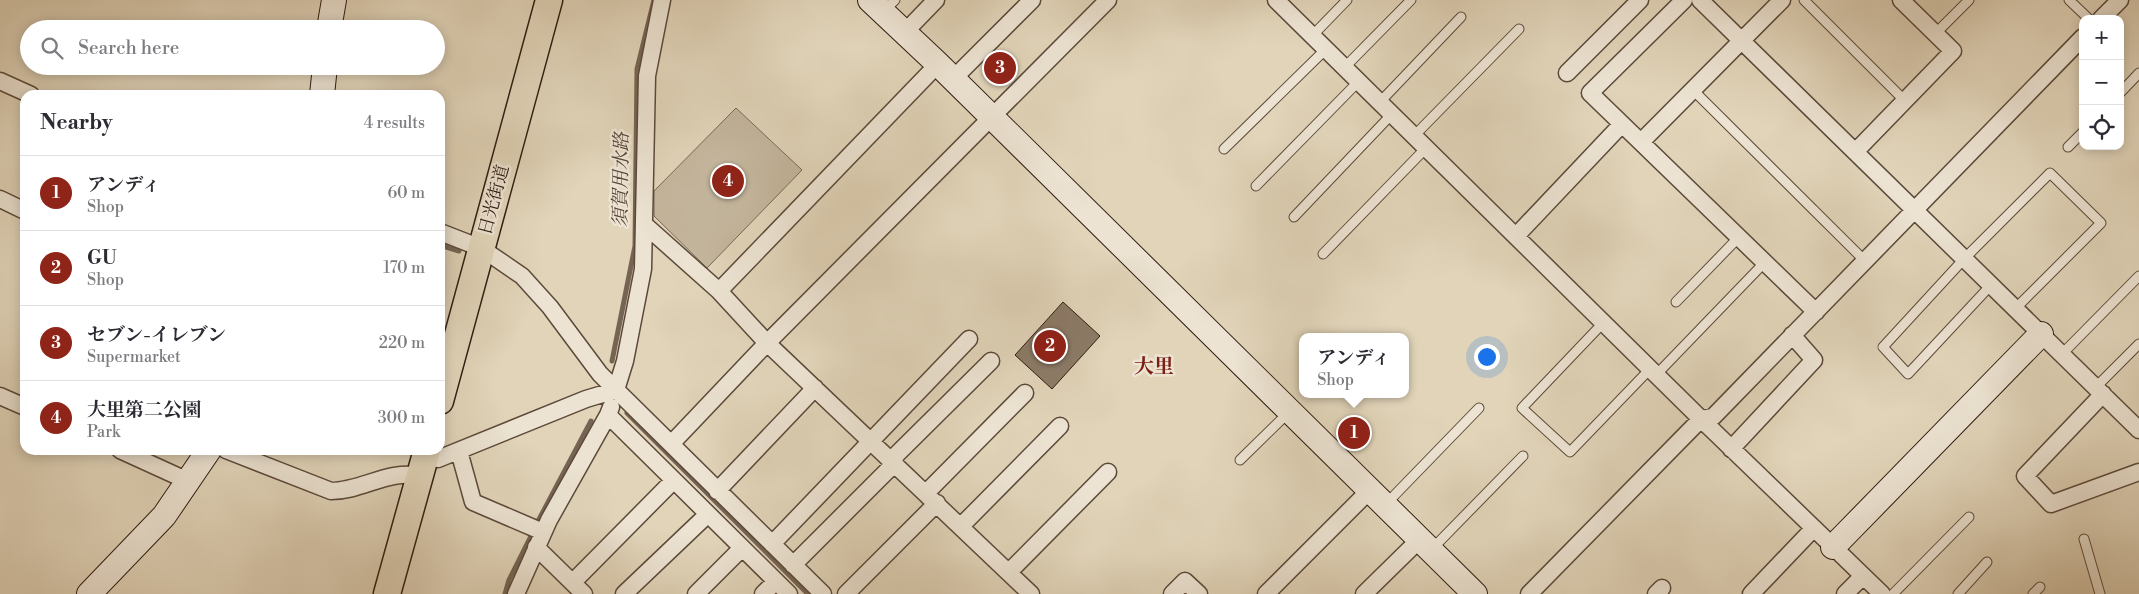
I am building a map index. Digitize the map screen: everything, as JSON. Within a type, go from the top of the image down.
[{"type":"main road","name":"日光街道","points":[[445,382],[549,0]]},
{"type":"main road","points":[[387,594],[424,460]]},
{"type":"street","points":[[331,20],[334,0]]},
{"type":"street","points":[[904,33],[936,0]]},
{"type":"street","points":[[719,291],[945,72],[1032,0]]},
{"type":"street","points":[[672,442],[766,343],[1108,0]]},
{"type":"street","points":[[1277,0],[1731,449],[1882,594]]},
{"type":"street","points":[[1567,73],[1640,0]]},
{"type":"street","points":[[1684,0],[1590,93],[1816,312]]},
{"type":"street","points":[[1700,0],[2099,391],[2137,423]]},
{"type":"street","points":[[1641,142],[1782,0]]},
{"type":"street","points":[[1855,152],[1953,51],[1901,0]]},
{"type":"street","points":[[2105,15],[2120,0]]},
{"type":"street","points":[[516,594],[539,540],[608,415],[625,361],[643,269],[647,76],[664,3]]},
{"type":"street","points":[[883,4],[904,33],[1377,497],[1425,545],[1465,590]]},
{"type":"street","points":[[1529,594],[1701,419],[1713,417],[2079,41]]},
{"type":"street","points":[[323,90],[324,75]]},
{"type":"street","points":[[0,81],[20,90]]},
{"type":"street","points":[[1516,236],[1622,124]]},
{"type":"street","points":[[0,199],[20,205]]},
{"type":"street","points":[[645,225],[719,291],[766,343],[932,498],[1031,594]]},
{"type":"street","points":[[445,234],[481,248],[522,276],[550,307],[600,374],[672,442],[717,491],[823,594]]},
{"type":"street","points":[[1834,547],[2041,334]]},
{"type":"street","points":[[1731,449],[1814,360],[1792,335]]},
{"type":"street","points":[[772,544],[969,338]]},
{"type":"street","points":[[793,565],[991,360]]},
{"type":"street","points":[[717,491],[815,388]]},
{"type":"street","points":[[239,455],[331,491],[345,491],[407,473],[424,460],[438,459],[577,402],[616,390]]},
{"type":"street","points":[[2099,391],[2025,476],[2051,504],[2139,472]]},
{"type":"street","points":[[846,594],[1025,393]]},
{"type":"street","points":[[0,396],[20,405]]},
{"type":"street","points":[[608,415],[789,594]]},
{"type":"street","points":[[961,526],[1060,426]]},
{"type":"street","points":[[459,451],[473,502],[539,540],[572,582],[584,594]]},
{"type":"street","points":[[131,455],[188,481]]},
{"type":"street","points":[[89,594],[164,516],[206,455]]},
{"type":"street","points":[[1009,572],[1108,472]]},
{"type":"street","points":[[572,582],[673,481]]},
{"type":"street","points":[[1266,594],[1377,497]]},
{"type":"street","points":[[624,594],[707,515]]},
{"type":"street","points":[[1751,594],[1814,528]]},
{"type":"street","points":[[1364,594],[1425,545]]},
{"type":"street","points":[[696,594],[742,548]]},
{"type":"street","points":[[1845,594],[1863,576]]},
{"type":"street","points":[[1172,594],[1185,580],[1199,594]]},
{"type":"street","points":[[763,594],[776,581]]},
{"type":"lane","points":[[1312,36],[1347,0]]},
{"type":"lane","points":[[1345,67],[1411,0]]},
{"type":"lane","points":[[1804,0],[1905,101]]},
{"type":"lane","points":[[1936,33],[1969,0]]},
{"type":"lane","points":[[2069,0],[2085,15]]},
{"type":"lane","points":[[1380,102],[1461,17]]},
{"type":"lane","points":[[1414,136],[1519,29]]},
{"type":"lane","points":[[1224,149],[1326,49]]},
{"type":"lane","points":[[2124,89],[2139,73]]},
{"type":"lane","points":[[1256,186],[1359,81]]},
{"type":"lane","points":[[1693,90],[1865,261]]},
{"type":"lane","points":[[1294,216],[1392,114]]},
{"type":"lane","points":[[2068,147],[2079,136]]},
{"type":"lane","points":[[1323,254],[1426,148]]},
{"type":"lane","points":[[1991,286],[1908,374],[1882,348],[1964,259],[2050,173],[2101,223],[2016,309]]},
{"type":"lane","points":[[1676,302],[1739,237]]},
{"type":"lane","points":[[1603,323],[1522,408],[1570,452],[1765,262]]},
{"type":"lane","points":[[2062,354],[2139,276]]},
{"type":"lane","points":[[2099,391],[2139,344]]},
{"type":"lane","points":[[1377,497],[1479,408]]},
{"type":"lane","points":[[1240,460],[1290,411]]},
{"type":"lane","points":[[1425,545],[1522,456]]},
{"type":"lane","points":[[1893,594],[1969,517]]},
{"type":"lane","points":[[2084,539],[2100,594]]},
{"type":"lane","points":[[1958,594],[1987,562]]},
{"type":"lane","points":[[2033,594],[2040,587]]},
{"type":"shaded area","points":[[736,108],[802,170],[707,268],[654,216],[654,191]]},
{"type":"building","points":[[1063,302],[1100,336],[1052,389],[1015,355]]},
{"type":"waterway","name":"須賀用水路","points":[[612,361],[635,246],[637,69],[654,0]]},
{"type":"waterway","points":[[445,247],[459,251]]},
{"type":"waterway","points":[[627,413],[808,594]]},
{"type":"waterway","name":"須賀用水路","points":[[536,525],[591,421]]},
{"type":"waterway","name":"須賀用水路","points":[[505,594],[509,580],[533,532]]},
{"type":"place","name":"セブン-イレブン","points":[[1000,68]]},
{"type":"place","name":"大里第二公園","points":[[728,181]]},
{"type":"place","name":"GU","points":[[1050,346]]},
{"type":"place","name":"アンディ","points":[[1354,433]]},
{"type":"district","name":"大里","points":[[1154,367]]}]
